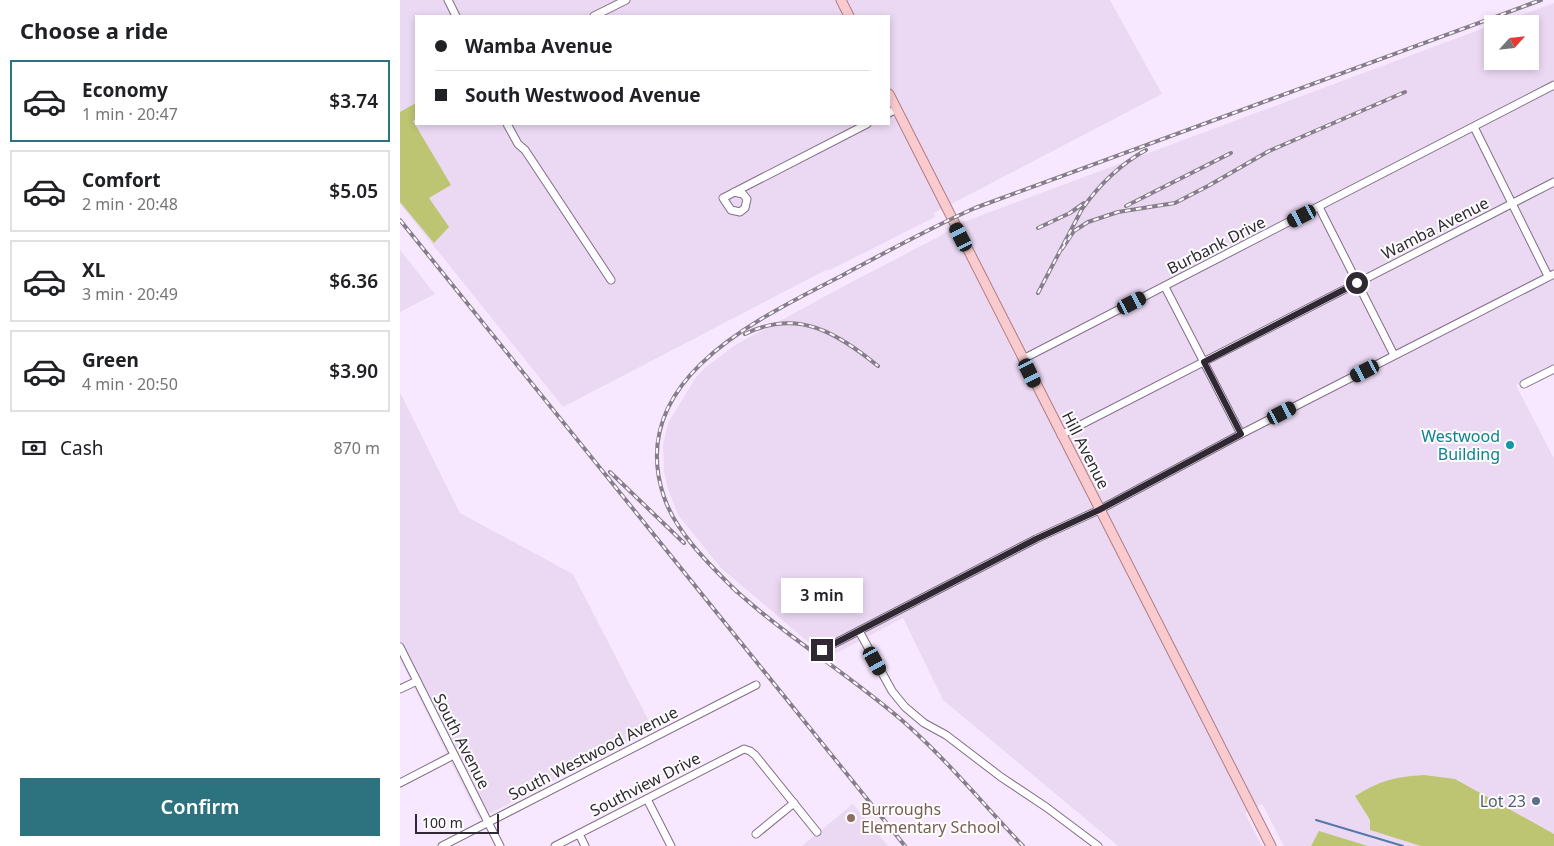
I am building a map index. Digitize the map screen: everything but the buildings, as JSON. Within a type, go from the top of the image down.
[{"type":"main road","points":[[841,0],[848,15]]},
{"type":"main road","name":"Hill Avenue","points":[[892,111],[1023,359],[1271,846]]},
{"type":"street","points":[[448,0],[456,15]]},
{"type":"street","points":[[596,15],[626,0]]},
{"type":"street","name":"Burbank Drive","points":[[1023,359],[1554,85]]},
{"type":"street","points":[[508,125],[518,144],[525,150],[611,280]]},
{"type":"street","points":[[734,192],[865,125]]},
{"type":"street","points":[[822,650],[1036,539],[1099,510],[1241,434],[1551,275],[1474,127]]},
{"type":"street","name":"Wamba Avenue","points":[[1061,435],[1554,182]]},
{"type":"street","points":[[1319,207],[1394,355]]},
{"type":"street","points":[[1165,287],[1241,434]]},
{"type":"street","points":[[1524,384],[1554,369]]},
{"type":"street","points":[[859,631],[892,690],[905,708],[924,723],[946,735],[1098,846]]},
{"type":"street","name":"South Avenue","points":[[400,647],[500,846]]},
{"type":"street","points":[[400,689],[417,681]]},
{"type":"street","name":"South Westwood Avenue","points":[[442,846],[756,685]]},
{"type":"street","name":"Southview Drive","points":[[555,846],[740,750],[747,750],[755,755],[794,803]]},
{"type":"street","points":[[400,783],[454,756]]},
{"type":"street","points":[[647,799],[671,846]]},
{"type":"street","points":[[756,834],[794,803],[817,832]]},
{"type":"street","points":[[579,834],[585,846]]},
{"type":"shaded area","points":[[400,0],[1110,0],[1162,94],[934,213],[935,217],[830,270],[826,270],[563,407],[400,204]]},
{"type":"shaded area","points":[[1554,3],[1554,365],[1516,385],[1554,459],[1554,846],[1284,846],[1262,804],[1245,813],[1262,846],[1118,846],[943,700],[903,618],[827,658],[721,568],[678,515],[664,472],[663,445],[668,423],[696,377],[735,345],[963,222],[1484,28],[1484,70],[1539,70],[1539,15],[1521,15]]},
{"type":"shaded area","points":[[400,250],[435,294],[400,312]]},
{"type":"shaded area","points":[[400,392],[460,513],[573,574],[653,729],[479,819],[400,659]]},
{"type":"shaded area","name":"Burroughs Elementary School","points":[[853,804],[888,846],[802,846]]},
{"type":"green space","points":[[415,104],[415,120],[413,121],[451,185],[429,198],[449,227],[434,243],[400,202],[400,112]]},
{"type":"green space","points":[[1424,775],[1455,779],[1554,834],[1554,846],[1421,846],[1370,830],[1370,820],[1355,796],[1388,780]]},
{"type":"green space","points":[[1319,831],[1368,846],[1311,846]]},
{"type":"waterway","points":[[1316,820],[1403,846]]},
{"type":"railway","points":[[737,592],[695,548],[677,523],[664,497],[657,455],[663,419],[681,386],[707,358],[739,333],[774,311],[975,208],[1541,0]]},
{"type":"railway","points":[[1062,249],[1074,231],[1088,222],[1118,212],[1175,203],[1269,151],[1405,92]]},
{"type":"railway","points":[[1038,293],[1082,209],[1118,169],[1146,150]]},
{"type":"railway","points":[[1126,206],[1231,153]]},
{"type":"railway","points":[[1038,228],[1070,213],[1084,203]]},
{"type":"railway","points":[[400,220],[905,846]]},
{"type":"railway","points":[[745,334],[782,323],[800,324],[816,328],[847,343],[878,366]]},
{"type":"railway","points":[[610,472],[684,543]]},
{"type":"railway","points":[[732,587],[774,623],[884,705],[921,737],[1023,846]]},
{"type":"place","name":"Westwood Building","points":[[1510,445]]},
{"type":"place","name":"Lot 23","points":[[1536,801]]},
{"type":"place","name":"Burroughs Elementary School","points":[[851,818]]},
{"type":"route","points":[[822,650],[1036,539],[1099,510],[1241,434],[1204,362],[1357,283]]}]
